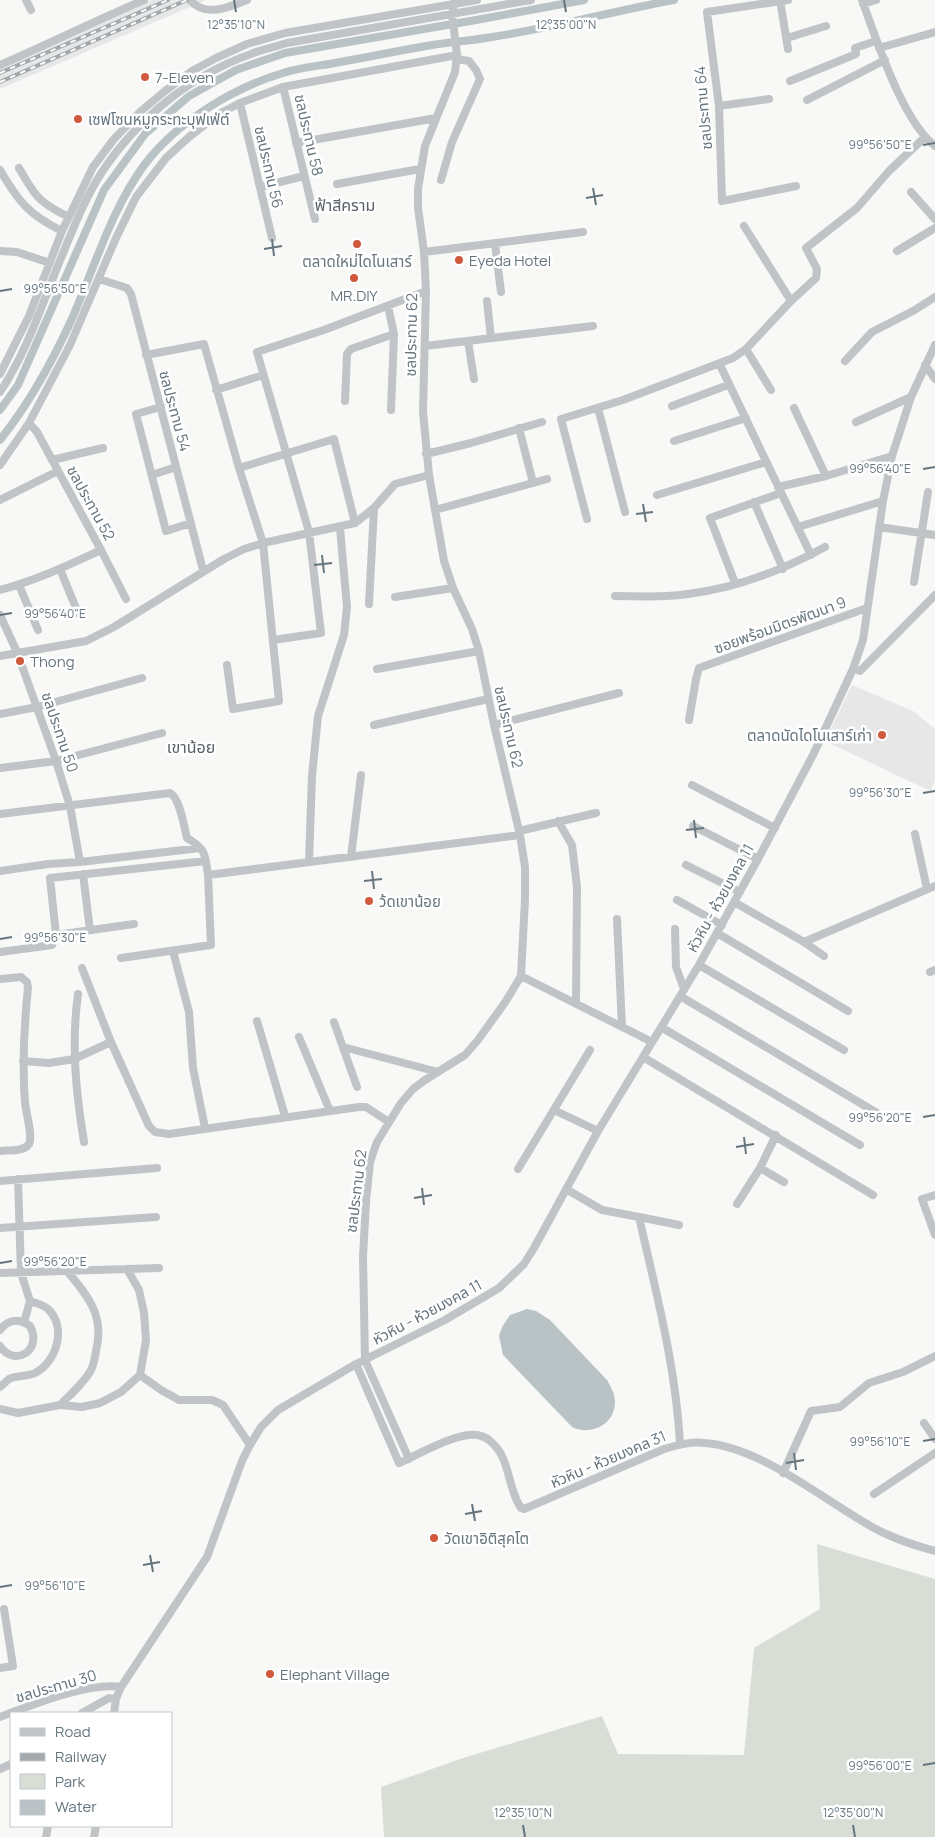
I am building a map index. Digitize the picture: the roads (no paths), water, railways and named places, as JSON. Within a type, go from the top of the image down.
[{"type":"street","points":[[26,0],[31,10]]},
{"type":"street","points":[[0,65],[78,28],[144,0]]},
{"type":"street","points":[[190,0],[193,4],[203,9],[213,11],[229,8],[247,0]]},
{"type":"street","points":[[0,374],[29,316],[62,231],[93,167],[114,139],[141,111],[192,71],[247,44],[285,33],[454,2],[477,0]]},
{"type":"street","points":[[0,392],[13,372],[38,320],[76,224],[102,173],[122,146],[148,118],[197,79],[250,54],[287,43],[531,0]]},
{"type":"street","points":[[783,0],[788,49]]},
{"type":"street","name":"ชลประทาน 64","points":[[783,0],[707,12],[719,106],[722,201],[796,186]]},
{"type":"street","points":[[876,0],[863,2],[878,44],[897,91],[924,138],[935,146]]},
{"type":"street","points":[[454,2],[452,14],[457,57]]},
{"type":"street","points":[[787,38],[826,26]]},
{"type":"street","points":[[790,81],[856,54],[855,48],[935,32]]},
{"type":"street","points":[[0,465],[29,423],[70,345],[136,198],[166,158],[217,115],[240,103],[283,87],[457,57],[469,61],[480,79],[452,142],[441,180]]},
{"type":"street","name":"ชลประทาน 62","points":[[365,1360],[363,1257],[366,1201],[370,1162],[377,1142],[401,1103],[413,1089],[465,1055],[506,1001],[521,976],[525,867],[520,833],[488,699],[479,651],[444,561],[428,475],[423,412],[426,291],[424,252],[418,208],[420,169],[425,146],[455,72],[457,57]]},
{"type":"street","points":[[807,100],[885,60]]},
{"type":"street","name":"ชลประทาน 58","points":[[283,87],[315,218]]},
{"type":"street","points":[[719,106],[769,99]]},
{"type":"street","name":"ชลประทาน 56","points":[[240,103],[272,238]]},
{"type":"street","points":[[296,143],[436,118]]},
{"type":"street","points":[[587,519],[561,419],[598,408],[720,364],[746,350],[791,301],[816,278],[817,269],[806,248],[857,208],[889,171],[924,138]]},
{"type":"street","points":[[19,168],[34,194],[48,207],[69,217]]},
{"type":"street","points":[[337,184],[420,169]]},
{"type":"street","points":[[0,170],[14,194],[31,212],[45,223],[62,231]]},
{"type":"street","points":[[260,187],[304,176]]},
{"type":"street","points":[[911,192],[935,219]]},
{"type":"street","points":[[744,226],[791,301]]},
{"type":"street","points":[[897,251],[935,228]]},
{"type":"street","points":[[424,252],[583,232]]},
{"type":"street","points":[[495,244],[501,292]]},
{"type":"street","points":[[0,251],[17,252],[50,262]]},
{"type":"street","name":"ชลประทาน 54","points":[[99,279],[127,288],[129,291],[203,570]]},
{"type":"street","points":[[273,640],[321,632],[309,532],[257,352],[426,291]]},
{"type":"street","points":[[845,361],[872,332],[913,311],[935,297]]},
{"type":"street","points":[[487,301],[491,338]]},
{"type":"street","points":[[388,306],[394,334],[392,410]]},
{"type":"street","points":[[425,346],[593,326]]},
{"type":"street","points":[[345,401],[346,354],[351,349],[394,334]]},
{"type":"street","points":[[468,341],[474,379]]},
{"type":"street","points":[[146,355],[204,344],[239,468],[263,543],[279,701],[233,709],[227,665]]},
{"type":"street","name":"หัวหิน - ห้วยมงคล 11","points":[[114,1712],[116,1699],[121,1687],[207,1557],[250,1445],[261,1427],[278,1410],[356,1364],[446,1320],[499,1288],[524,1264],[598,1131],[699,965],[740,892],[813,755],[853,669],[863,640],[883,501],[892,456],[911,396],[935,344]]},
{"type":"street","points":[[746,350],[770,390]]},
{"type":"street","points":[[720,364],[728,385],[746,418],[811,555]]},
{"type":"street","points":[[925,365],[935,378]]},
{"type":"street","points":[[216,390],[263,376]]},
{"type":"street","points":[[672,406],[728,385]]},
{"type":"street","points":[[856,422],[911,396]]},
{"type":"street","points":[[161,407],[136,414],[166,531],[191,522]]},
{"type":"street","points":[[598,408],[625,512]]},
{"type":"street","points":[[794,408],[826,476]]},
{"type":"street","points":[[674,441],[746,418]]},
{"type":"street","points":[[426,454],[542,422]]},
{"type":"street","name":"ชลประทาน 52","points":[[29,423],[37,432],[126,600]]},
{"type":"street","points":[[519,428],[533,483]]},
{"type":"street","points":[[239,468],[334,439],[355,523]]},
{"type":"street","points":[[52,460],[102,448]]},
{"type":"street","points":[[735,583],[710,518],[780,490],[892,456]]},
{"type":"street","points":[[657,495],[766,462]]},
{"type":"street","points":[[152,475],[176,466]]},
{"type":"street","points":[[0,500],[58,471]]},
{"type":"street","points":[[0,656],[86,641],[114,627],[203,570],[244,549],[309,532],[340,528],[355,523],[374,508],[395,484],[428,475]]},
{"type":"street","points":[[435,510],[546,479]]},
{"type":"street","points":[[914,582],[928,492]]},
{"type":"street","points":[[798,527],[883,501]]},
{"type":"street","points":[[754,502],[783,569]]},
{"type":"street","points":[[369,604],[374,508]]},
{"type":"street","points":[[879,527],[935,535]]},
{"type":"street","points":[[309,862],[312,776],[318,716],[344,635],[347,607],[340,528]]},
{"type":"street","points":[[615,596],[688,594],[759,578],[783,569],[826,547]]},
{"type":"street","points":[[0,590],[19,585],[60,569],[101,550]]},
{"type":"street","points":[[60,569],[78,613]]},
{"type":"street","points":[[19,585],[38,630]]},
{"type":"street","points":[[395,597],[453,588]]},
{"type":"street","points":[[853,669],[860,671],[935,595]]},
{"type":"street","name":"ซอยพร้อมมิตรพัฒนา 9","points":[[689,720],[697,672],[703,666],[867,608]]},
{"type":"street","name":"ชลประทาน 50","points":[[0,615],[17,652],[56,761],[70,806],[80,862]]},
{"type":"street","points":[[377,669],[479,651]]},
{"type":"street","points":[[0,714],[37,707],[142,678]]},
{"type":"street","points":[[494,725],[619,693]]},
{"type":"street","points":[[374,725],[488,699]]},
{"type":"street","points":[[0,768],[56,761],[162,733]]},
{"type":"street","points":[[351,857],[361,775]]},
{"type":"street","points":[[692,785],[775,828]]},
{"type":"street","points":[[0,814],[174,795],[187,838],[205,854],[208,875],[211,945],[121,958]]},
{"type":"street","points":[[208,875],[520,833],[558,821],[596,813]]},
{"type":"street","points":[[558,821],[572,845],[578,888],[576,1003]]},
{"type":"street","points":[[693,826],[758,859]]},
{"type":"street","points":[[804,942],[931,888],[915,834]]},
{"type":"street","points":[[0,871],[200,848]]},
{"type":"street","points":[[0,952],[52,945],[56,935],[50,878],[206,861]]},
{"type":"street","points":[[686,865],[740,892]]},
{"type":"street","points":[[83,874],[90,930]]},
{"type":"street","points":[[678,900],[722,924]]},
{"type":"street","points":[[734,902],[804,942],[824,956]]},
{"type":"street","points":[[617,919],[622,1027]]},
{"type":"street","points":[[56,935],[134,924]]},
{"type":"street","points":[[675,929],[676,966],[682,993],[877,1112]]},
{"type":"street","points":[[717,933],[848,1011]]},
{"type":"street","points":[[173,951],[189,1012],[193,1068],[205,1128]]},
{"type":"street","points":[[699,965],[844,1050]]},
{"type":"street","points":[[82,968],[111,1042],[149,1126],[155,1132],[169,1134],[285,1116],[359,1107],[366,1107],[389,1122]]},
{"type":"street","points":[[521,976],[652,1042]]},
{"type":"street","points":[[0,979],[21,977],[27,982],[23,1061],[25,1102],[30,1141],[27,1147],[21,1150],[0,1151]]},
{"type":"street","points":[[78,994],[74,1024],[74,1059],[84,1142]]},
{"type":"street","points":[[257,1021],[285,1116]]},
{"type":"street","points":[[334,1022],[357,1087]]},
{"type":"street","points":[[661,1027],[860,1145]]},
{"type":"street","points":[[299,1036],[330,1111]]},
{"type":"street","points":[[23,1061],[49,1063],[74,1059],[111,1042]]},
{"type":"street","points":[[343,1047],[438,1072]]},
{"type":"street","points":[[518,1169],[590,1050]]},
{"type":"street","points":[[643,1057],[776,1135],[873,1195]]},
{"type":"street","points":[[554,1110],[598,1131]]},
{"type":"street","points":[[737,1204],[760,1168],[776,1135]]},
{"type":"street","points":[[0,1180],[157,1168]]},
{"type":"street","points":[[760,1168],[784,1182]]},
{"type":"street","points":[[18,1179],[21,1273],[30,1301],[24,1322]]},
{"type":"street","points":[[566,1189],[602,1210],[679,1225]]},
{"type":"street","points":[[935,1195],[922,1199],[935,1233]]},
{"type":"street","points":[[0,1228],[156,1217]]},
{"type":"street","points":[[639,1217],[666,1333],[678,1409],[680,1444]]},
{"type":"street","points":[[0,1273],[159,1268]]},
{"type":"street","points":[[0,1409],[18,1413],[60,1406],[82,1407],[100,1403],[122,1392],[140,1375],[146,1340],[144,1313],[139,1290],[127,1269]]},
{"type":"street","points":[[60,1406],[92,1369],[99,1340],[97,1315],[86,1293],[66,1271]]},
{"type":"street","points":[[0,1387],[9,1378],[36,1372],[44,1366],[53,1353],[58,1336],[56,1322],[48,1309],[30,1301]]},
{"type":"street","points":[[0,1330],[4,1324],[18,1320],[30,1326],[34,1338],[33,1346],[29,1351],[19,1356],[13,1356],[3,1351],[0,1346]]},
{"type":"street","points":[[783,1473],[811,1411],[840,1407],[870,1383],[903,1372],[935,1356]]},
{"type":"street","points":[[356,1364],[399,1463],[409,1459],[365,1360]]},
{"type":"street","points":[[140,1375],[160,1390],[179,1400],[212,1400],[222,1405],[250,1445]]},
{"type":"street","points":[[924,1424],[935,1439]]},
{"type":"street","name":"หัวหิน - ห้วยมงคล 31","points":[[409,1459],[452,1439],[476,1435],[483,1436],[491,1441],[501,1454],[514,1496],[521,1508],[524,1509],[644,1456],[680,1444],[705,1442],[727,1446],[764,1461],[875,1529],[905,1543],[935,1551]]},
{"type":"street","points":[[874,1494],[935,1453]]},
{"type":"street","points":[[0,1668],[12,1666],[4,1609]]},
{"type":"street","name":"ชลประทาน 30","points":[[15,1712],[72,1693],[109,1685],[121,1687]]},
{"type":"street","points":[[84,1712],[109,1698],[116,1699]]},
{"type":"water","points":[[527,1309],[536,1311],[550,1320],[607,1380],[614,1396],[614,1410],[611,1417],[600,1426],[586,1430],[572,1427],[503,1355],[499,1336],[502,1327],[510,1315]]},
{"type":"waterway","points":[[0,410],[18,385],[104,190],[145,134],[189,96],[236,70],[285,53],[584,0]]},
{"type":"waterway","points":[[0,440],[38,384],[55,354],[79,303],[112,221],[133,182],[158,149],[173,134],[207,108],[264,79],[297,69],[515,33],[674,0]]},
{"type":"railway","points":[[0,73],[168,0]]},
{"type":"railway","points":[[0,82],[187,0]]},
{"type":"place","name":"7-Eleven","points":[[145,77]]},
{"type":"place","name":"เซฟโซนหมูกระทะบุฟเฟ่ต์","points":[[78,119]]},
{"type":"place","name":"ตลาดใหม่ไดโนเสาร์","points":[[357,244]]},
{"type":"place","name":"Eyeda Hotel","points":[[459,260]]},
{"type":"place","name":"MR.DIY","points":[[354,278]]},
{"type":"place","name":"Thong","points":[[20,661]]},
{"type":"place","name":"ตลาดนัดไดโนเสาร์เก่า","points":[[882,735]]},
{"type":"place","name":"ว้ดเขาน้อย","points":[[369,901]]},
{"type":"place","name":"วัดเขาอิติสุคโต","points":[[434,1538]]},
{"type":"place","name":"Elephant Village","points":[[270,1674]]},
{"type":"district","name":"ฟ้าสีคราม","points":[[345,205]]},
{"type":"district","name":"เขาน้อย","points":[[191,747]]}]
